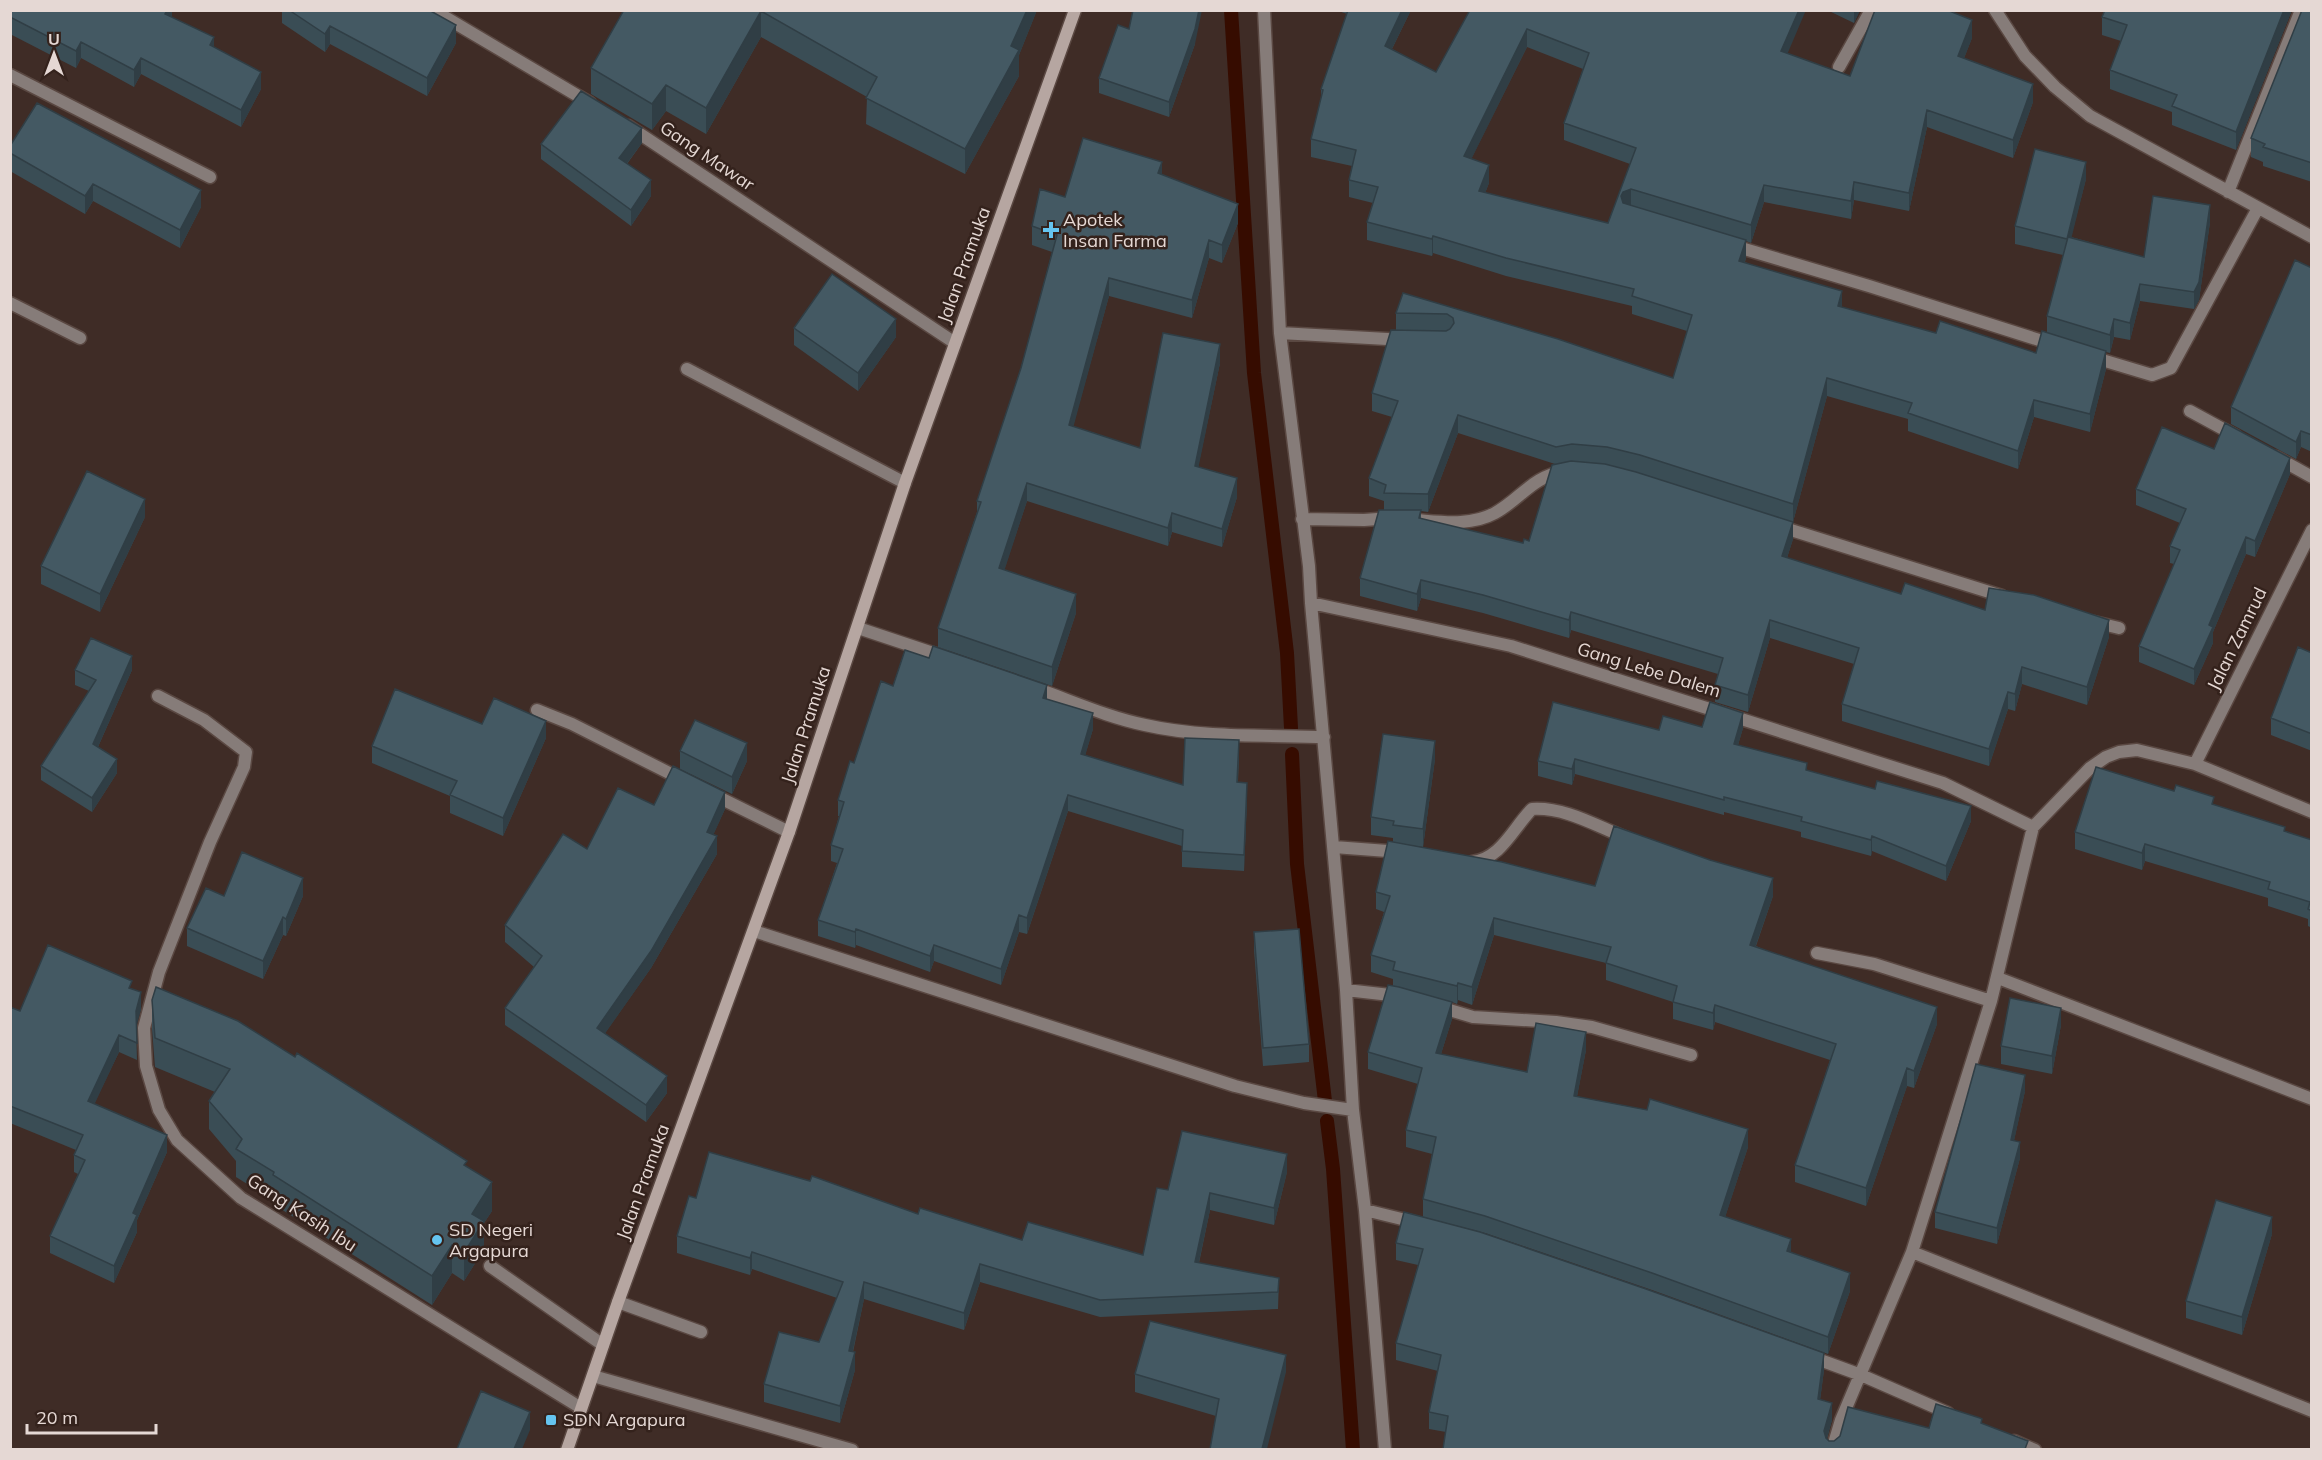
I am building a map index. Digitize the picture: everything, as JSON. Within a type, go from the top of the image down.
[{"type":"street","points":[[433,10],[598,107]]},
{"type":"street","name":"Jalan Pramuka","points":[[567,1449],[789,832],[905,483],[1075,10]]},
{"type":"street","points":[[1264,10],[1280,333],[1309,566],[1346,990],[1353,1110],[1365,1210],[1385,1449]]},
{"type":"street","points":[[1839,68],[1871,10]]},
{"type":"street","points":[[1995,10],[2025,56],[2055,87],[2090,116],[2312,237]]},
{"type":"street","points":[[2229,192],[2301,10]]},
{"type":"street","points":[[10,75],[210,177]]},
{"type":"street","name":"Gang Mawar","points":[[618,119],[955,343]]},
{"type":"street","points":[[2084,354],[2152,375],[2171,368],[2258,208]]},
{"type":"street","points":[[1720,242],[2061,347]]},
{"type":"street","points":[[10,303],[80,338]]},
{"type":"street","points":[[1280,333],[1414,340]]},
{"type":"street","points":[[687,369],[905,483]]},
{"type":"street","points":[[2190,411],[2312,477]]},
{"type":"street","points":[[1302,519],[1396,518],[1462,522],[1480,519],[1496,512],[1522,491],[1549,474],[1571,470],[1583,471]]},
{"type":"street","points":[[1765,522],[2014,599]]},
{"type":"street","name":"Jalan Zamrud","points":[[2195,764],[2312,530]]},
{"type":"street","name":"Gang Lebe Dalem","points":[[1311,603],[1511,645],[1944,783],[2033,826]]},
{"type":"street","points":[[2078,617],[2119,628]]},
{"type":"street","points":[[858,628],[959,662]]},
{"type":"street","points":[[1015,682],[1113,717],[1148,726],[1206,732],[1324,737]]},
{"type":"street","name":"Gang Kasih Ibu","points":[[158,696],[204,720],[246,752],[244,767],[210,842],[159,972],[144,1028],[146,1066],[159,1110],[177,1140],[250,1204],[581,1408]]},
{"type":"street","points":[[537,710],[572,724],[789,832]]},
{"type":"street","points":[[1832,1449],[1841,1420],[1912,1252],[1998,978],[2033,826],[2090,768],[2106,757],[2137,750],[2195,764],[2312,812]]},
{"type":"street","points":[[1463,861],[1483,861],[1493,856],[1532,809],[1569,814],[1635,841]]},
{"type":"street","points":[[1334,847],[1408,853]]},
{"type":"street","points":[[754,931],[1235,1086],[1304,1103],[1353,1110]]},
{"type":"street","points":[[1817,953],[1874,964],[1991,1001]]},
{"type":"street","points":[[1998,978],[2312,1099]]},
{"type":"street","points":[[1346,990],[1401,996],[1473,1017],[1556,1022],[1592,1027],[1690,1055]]},
{"type":"street","points":[[1365,1210],[1425,1225]]},
{"type":"street","points":[[1912,1252],[2312,1411]]},
{"type":"street","points":[[490,1266],[603,1345]]},
{"type":"street","points":[[618,1302],[701,1332]]},
{"type":"street","points":[[1794,1350],[1861,1375],[1959,1417]]},
{"type":"street","points":[[593,1376],[852,1449]]},
{"type":"street","points":[[2002,1436],[2035,1449]]},
{"type":"building","points":[[10,10],[167,10],[165,14],[214,37],[210,45],[261,72],[241,110],[141,58],[134,70],[81,42],[76,51],[10,17]]},
{"type":"building","points":[[289,10],[429,10],[456,25],[427,78],[330,26],[325,34]]},
{"type":"building","points":[[624,10],[1027,10],[1011,46],[1019,50],[965,149],[866,98],[877,77],[761,11],[706,108],[666,85],[652,104],[591,68]]},
{"type":"building","points":[[1133,10],[1199,10],[1195,29],[1169,102],[1099,78],[1118,25],[1129,29]]},
{"type":"building","points":[[1348,10],[1402,10],[1385,46],[1436,72],[1470,10],[1799,10],[1781,51],[1850,76],[1875,10],[1947,10],[1972,20],[1958,56],[2033,84],[2013,140],[1927,110],[1909,193],[1854,182],[1851,201],[1764,185],[1751,225],[1631,189],[1623,192],[1621,196],[1623,203],[1746,240],[1739,261],[1842,291],[1838,306],[1936,333],[1940,321],[2036,353],[2042,331],[2106,351],[2090,414],[2034,400],[2018,451],[1908,413],[1912,403],[1827,378],[1793,504],[1640,455],[1607,447],[1572,444],[1556,447],[1458,415],[1428,494],[1384,493],[1386,485],[1369,478],[1398,401],[1372,393],[1391,330],[1446,331],[1454,323],[1453,318],[1447,314],[1396,313],[1403,293],[1558,339],[1673,378],[1692,315],[1632,296],[1634,289],[1506,258],[1433,236],[1432,239],[1367,222],[1378,187],[1349,180],[1356,150],[1311,139],[1323,90],[1321,89]],"holes":[[[1527,29],[1589,53],[1564,123],[1636,148],[1608,223],[1479,191],[1489,165],[1464,156]]]},
{"type":"building","points":[[2105,10],[2284,10],[2236,132],[2172,106],[2177,95],[2110,70],[2127,25],[2102,17]]},
{"type":"building","points":[[2302,10],[2312,10],[2312,163],[2263,147],[2265,144],[2251,138]]},
{"type":"building","points":[[581,91],[642,128],[619,158],[651,180],[631,210],[541,144]]},
{"type":"building","points":[[37,103],[201,190],[180,230],[93,184],[85,196],[10,153],[10,146]]},
{"type":"building","points":[[1083,138],[1162,162],[1158,173],[1238,204],[1222,245],[1209,240],[1192,300],[1109,278],[1069,425],[1140,448],[1163,333],[1220,344],[1195,466],[1237,478],[1222,529],[1172,513],[1168,528],[1027,483],[999,568],[1076,594],[1052,667],[938,628],[981,502],[977,501],[1021,368],[1057,235],[1032,226],[1040,189],[1065,197]]},
{"type":"building","points":[[2035,149],[2086,162],[2067,239],[2015,226]]},
{"type":"building","points":[[2153,196],[2210,205],[2199,282],[2194,292],[2140,284],[2130,323],[2114,319],[2110,335],[2047,316],[2068,237],[2144,257]]},
{"type":"building","points":[[2295,260],[2312,268],[2312,435],[2301,431],[2296,442],[2231,407]]},
{"type":"building","points":[[832,274],[896,319],[858,373],[794,328]]},
{"type":"building","points":[[2225,423],[2290,458],[2255,541],[2246,537],[2209,625],[2213,627],[2194,669],[2139,646],[2180,550],[2170,546],[2186,509],[2136,489],[2162,427],[2214,449]]},
{"type":"building","points":[[1571,461],[1605,464],[1636,472],[1793,522],[1782,556],[1901,594],[1905,583],[1985,610],[1989,588],[2034,595],[2109,620],[2087,687],[2022,667],[2015,694],[2008,692],[1989,749],[1842,704],[1859,648],[1770,620],[1748,695],[1715,685],[1723,658],[1571,612],[1569,620],[1421,580],[1417,594],[1360,578],[1379,510],[1421,510],[1419,518],[1523,543],[1524,539],[1529,541],[1552,465]]},
{"type":"building","points":[[87,471],[145,499],[100,594],[41,566]]},
{"type":"building","points":[[91,638],[132,656],[93,744],[117,759],[92,798],[41,766],[96,680],[75,670]]},
{"type":"building","points":[[933,646],[1047,685],[1043,698],[1093,713],[1081,754],[1183,785],[1185,738],[1239,740],[1237,782],[1247,783],[1244,855],[1182,851],[1183,830],[1068,795],[1027,918],[1019,915],[1001,969],[934,945],[930,956],[856,929],[855,932],[818,920],[843,849],[831,845],[844,802],[838,800],[850,761],[854,763],[881,681],[893,686],[905,650],[929,658]]},
{"type":"building","points":[[2298,647],[2312,653],[2312,734],[2271,718]]},
{"type":"building","points":[[395,689],[482,724],[494,698],[546,721],[503,818],[450,795],[457,781],[372,746]]},
{"type":"building","points":[[1553,702],[1659,730],[1663,716],[1702,727],[1710,702],[1743,713],[1734,744],[1807,763],[1806,770],[1875,789],[1877,781],[1971,806],[1946,866],[1872,836],[1871,840],[1801,821],[1802,817],[1724,797],[1724,800],[1575,759],[1572,769],[1538,761]]},
{"type":"building","points":[[695,720],[747,743],[732,777],[680,751]]},
{"type":"building","points":[[1383,734],[1435,741],[1423,829],[1393,825],[1394,821],[1371,817]]},
{"type":"building","points":[[673,766],[725,792],[707,832],[717,836],[651,951],[597,1028],[667,1076],[646,1105],[505,1008],[542,956],[505,925],[563,834],[587,849],[618,788],[654,805]]},
{"type":"building","points":[[2096,767],[2174,791],[2176,785],[2214,797],[2212,804],[2285,827],[2284,831],[2312,840],[2312,911],[2308,909],[2310,902],[2268,889],[2270,882],[2145,844],[2142,853],[2075,832]]},
{"type":"building","points":[[1614,826],[1710,860],[1773,878],[1750,945],[1937,1007],[1914,1071],[1907,1068],[1866,1188],[1795,1165],[1836,1044],[1715,1005],[1713,1013],[1673,1002],[1677,986],[1606,963],[1611,947],[1494,918],[1472,987],[1458,983],[1457,986],[1393,970],[1395,962],[1371,955],[1390,896],[1376,892],[1388,841],[1502,862],[1595,886]]},
{"type":"building","points":[[242,852],[303,878],[286,919],[283,917],[263,961],[187,928],[206,888],[224,896]]},
{"type":"building","points":[[1299,929],[1309,1044],[1263,1048],[1254,932]]},
{"type":"building","points":[[48,945],[132,981],[129,988],[141,992],[136,1011],[137,1043],[119,1035],[88,1101],[167,1135],[133,1213],[137,1215],[114,1266],[50,1236],[85,1160],[74,1155],[83,1135],[10,1106],[10,1007],[20,1011]]},
{"type":"building","points":[[1388,985],[1452,1002],[1436,1053],[1527,1072],[1536,1023],[1586,1032],[1574,1096],[1647,1110],[1650,1099],[1748,1129],[1720,1215],[1791,1239],[1787,1251],[1850,1273],[1828,1337],[1652,1273],[1485,1216],[1423,1199],[1436,1137],[1406,1130],[1422,1068],[1368,1052]]},
{"type":"building","points":[[156,987],[238,1021],[295,1057],[297,1053],[467,1161],[464,1165],[492,1182],[472,1214],[484,1221],[464,1253],[452,1245],[432,1276],[236,1149],[242,1139],[209,1101],[230,1069],[155,1038],[152,1000]]},
{"type":"building","points":[[2010,998],[2061,1008],[2052,1056],[2001,1046]]},
{"type":"building","points":[[1976,1064],[2025,1075],[2011,1140],[2020,1142],[1997,1228],[1935,1212]]},
{"type":"building","points":[[1182,1131],[1287,1154],[1274,1208],[1210,1193],[1195,1262],[1279,1278],[1278,1292],[1100,1300],[980,1264],[964,1313],[864,1282],[849,1351],[855,1352],[840,1406],[764,1384],[779,1332],[819,1342],[843,1282],[752,1252],[750,1258],[677,1236],[689,1196],[696,1198],[709,1152],[810,1181],[812,1176],[918,1214],[920,1208],[1022,1240],[1028,1222],[1143,1255],[1157,1188],[1168,1190]]},
{"type":"building","points":[[2216,1200],[2272,1217],[2242,1317],[2186,1301]]},
{"type":"building","points":[[1404,1212],[1480,1232],[1824,1353],[1818,1399],[1832,1403],[1824,1431],[1829,1441],[1834,1441],[1840,1436],[1848,1407],[1929,1428],[1936,1404],[1980,1418],[1981,1423],[2028,1441],[2025,1449],[1443,1449],[1448,1416],[1429,1412],[1441,1355],[1396,1343],[1423,1249],[1396,1243]]},
{"type":"building","points":[[1150,1321],[1286,1355],[1262,1449],[1210,1449],[1219,1399],[1135,1374]]},
{"type":"building","points":[[481,1391],[530,1412],[514,1449],[457,1449]]},
{"type":"waterway","points":[[1231,10],[1254,373],[1287,653],[1291,728]]},
{"type":"waterway","points":[[1292,754],[1297,864],[1325,1101]]},
{"type":"waterway","points":[[1327,1121],[1333,1169],[1353,1450]]},
{"type":"place","name":"Apotek Insan Farma","points":[[1051,230]]},
{"type":"place","name":"SD Negeri Argapura","points":[[437,1240]]},
{"type":"place","name":"SDN Argapura","points":[[551,1420]]}]
